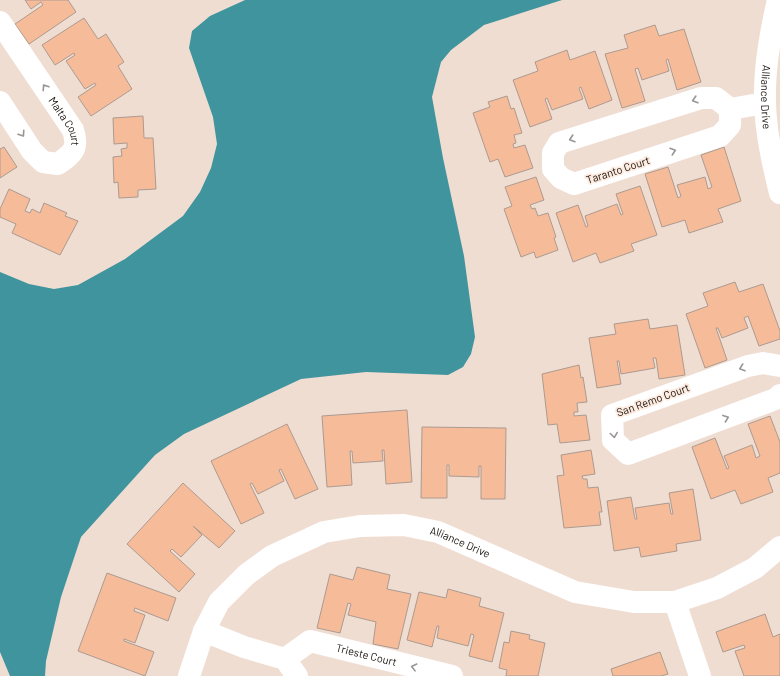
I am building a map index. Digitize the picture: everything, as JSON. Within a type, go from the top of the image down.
[{"type":"street","name":"Alliance Drive","points":[[778,0],[766,79],[765,103],[773,161],[780,194]]},
{"type":"street","name":"Malta Court","points":[[0,22],[73,130],[76,140],[73,154],[58,164],[43,162],[32,150],[0,102]]},
{"type":"street","name":"Taranto Court","points":[[701,98],[716,98],[730,109],[730,125],[720,136],[574,184],[561,178],[553,169],[553,153],[559,143],[701,98]]},
{"type":"street","points":[[730,109],[765,103]]},
{"type":"street","name":"San Remo Court","points":[[780,366],[763,363],[748,366],[612,415],[613,440],[628,454],[778,398],[780,395]]},
{"type":"street","name":"Alliance Drive","points":[[189,676],[204,631],[219,602],[246,575],[272,556],[324,532],[360,526],[404,525],[438,532],[575,592],[634,602],[674,602],[717,588],[749,571],[780,546]]},
{"type":"street","points":[[674,602],[700,676]]},
{"type":"street","points":[[204,631],[244,647],[284,659],[297,676]]},
{"type":"street","name":"Trieste Court","points":[[284,659],[310,641],[452,676]]},
{"type":"water","points":[[245,0],[562,0],[484,25],[451,50],[441,62],[432,97],[443,158],[464,256],[475,337],[471,354],[463,367],[448,375],[366,372],[301,379],[184,434],[155,455],[81,537],[61,597],[46,661],[45,676],[10,676],[0,652],[0,272],[29,284],[54,289],[78,285],[125,259],[183,216],[200,192],[211,168],[217,144],[213,117],[189,48],[192,31],[210,16]]},
{"type":"building","points":[[25,0],[68,0],[76,12],[29,44],[15,24],[43,5],[41,2],[31,9]]},
{"type":"building","points":[[84,18],[98,39],[106,34],[124,62],[118,66],[132,89],[91,116],[78,97],[96,85],[95,83],[85,89],[66,61],[75,55],[74,53],[55,65],[42,45]]},
{"type":"building","points":[[655,25],[659,36],[684,29],[701,82],[677,90],[668,59],[666,60],[669,71],[642,80],[638,68],[635,69],[645,101],[622,108],[605,54],[628,48],[624,35]]},
{"type":"building","points":[[567,50],[570,60],[595,51],[612,100],[589,109],[581,87],[579,88],[583,99],[552,110],[547,98],[545,99],[552,119],[530,127],[513,80],[538,71],[535,62]]},
{"type":"building","points":[[507,96],[511,109],[514,108],[522,133],[514,135],[516,143],[513,144],[514,148],[525,145],[533,168],[505,177],[498,159],[490,162],[473,113],[490,107],[488,102]]},
{"type":"building","points":[[143,116],[144,138],[153,138],[156,189],[138,190],[138,197],[119,198],[118,182],[114,183],[113,157],[122,156],[121,149],[127,148],[127,143],[114,144],[113,118]]},
{"type":"building","points":[[4,147],[17,167],[0,178],[0,149]]},
{"type":"building","points":[[724,147],[741,201],[718,209],[723,222],[689,233],[685,220],[662,227],[645,174],[668,167],[678,198],[681,196],[677,185],[705,177],[708,189],[712,187],[701,155]]},
{"type":"building","points":[[536,177],[544,200],[530,205],[532,209],[535,208],[538,216],[548,213],[556,237],[554,238],[558,250],[536,258],[534,252],[521,257],[504,209],[512,206],[505,187]]},
{"type":"building","points":[[640,186],[657,235],[631,244],[634,251],[600,263],[596,253],[573,262],[556,213],[578,205],[586,227],[588,226],[585,216],[617,204],[621,215],[623,214],[616,194]]},
{"type":"building","points":[[9,189],[30,199],[25,211],[30,213],[32,209],[40,213],[44,203],[67,213],[65,216],[78,221],[60,255],[12,233],[16,224],[0,217],[0,209]]},
{"type":"building","points":[[735,282],[739,292],[763,284],[780,331],[780,339],[759,346],[748,316],[744,318],[748,328],[722,338],[718,328],[716,328],[727,360],[705,368],[686,314],[708,306],[703,293]]},
{"type":"building","points":[[648,319],[650,329],[677,325],[685,375],[659,379],[656,358],[653,358],[655,368],[621,374],[619,361],[617,361],[621,384],[597,388],[589,338],[616,334],[614,324]]},
{"type":"building","points":[[579,365],[581,378],[583,377],[587,402],[577,403],[578,412],[574,412],[574,416],[586,415],[590,440],[560,443],[557,424],[548,425],[542,374]]},
{"type":"building","points":[[407,410],[412,482],[386,484],[384,450],[382,450],[383,461],[353,463],[352,451],[350,451],[352,485],[327,487],[322,416]]},
{"type":"building","points":[[770,416],[780,442],[780,473],[768,478],[773,492],[741,504],[735,490],[711,499],[692,447],[715,438],[727,469],[729,468],[724,456],[752,445],[756,458],[760,456],[748,424]]},
{"type":"building","points":[[287,424],[318,489],[295,499],[281,469],[279,470],[284,481],[258,494],[252,483],[250,484],[264,513],[241,524],[211,461]]},
{"type":"building","points":[[422,427],[506,428],[505,499],[481,499],[481,466],[479,466],[479,477],[449,476],[449,465],[447,465],[447,498],[421,498]]},
{"type":"building","points":[[591,450],[595,474],[582,476],[583,479],[587,479],[588,488],[598,487],[602,512],[599,512],[601,525],[564,528],[557,476],[564,475],[561,455]]},
{"type":"building","points":[[183,483],[235,531],[219,548],[193,526],[202,535],[181,557],[172,549],[170,551],[195,574],[179,592],[127,544]]},
{"type":"building","points":[[693,489],[701,540],[676,544],[677,551],[641,557],[639,547],[614,551],[607,501],[631,497],[635,519],[637,519],[635,508],[669,503],[671,514],[673,514],[669,493]]},
{"type":"building","points":[[357,567],[390,575],[387,589],[411,594],[398,649],[373,644],[376,622],[348,615],[351,604],[348,603],[340,633],[317,628],[330,574],[353,580]]},
{"type":"building","points":[[107,573],[176,598],[168,621],[135,608],[134,611],[145,615],[135,643],[124,639],[124,641],[154,652],[145,676],[78,651]]},
{"type":"building","points":[[448,589],[481,598],[479,606],[504,613],[492,662],[469,656],[474,635],[471,634],[468,646],[437,638],[439,626],[437,626],[432,647],[407,640],[419,592],[446,598]]},
{"type":"building","points":[[765,614],[773,637],[780,634],[780,676],[744,676],[735,651],[745,648],[744,645],[723,652],[716,632]]},
{"type":"building","points":[[511,631],[530,635],[529,639],[545,643],[538,676],[506,676],[507,670],[499,668],[504,642],[509,643]]},
{"type":"building","points":[[660,652],[668,674],[661,676],[613,676],[611,669]]}]
